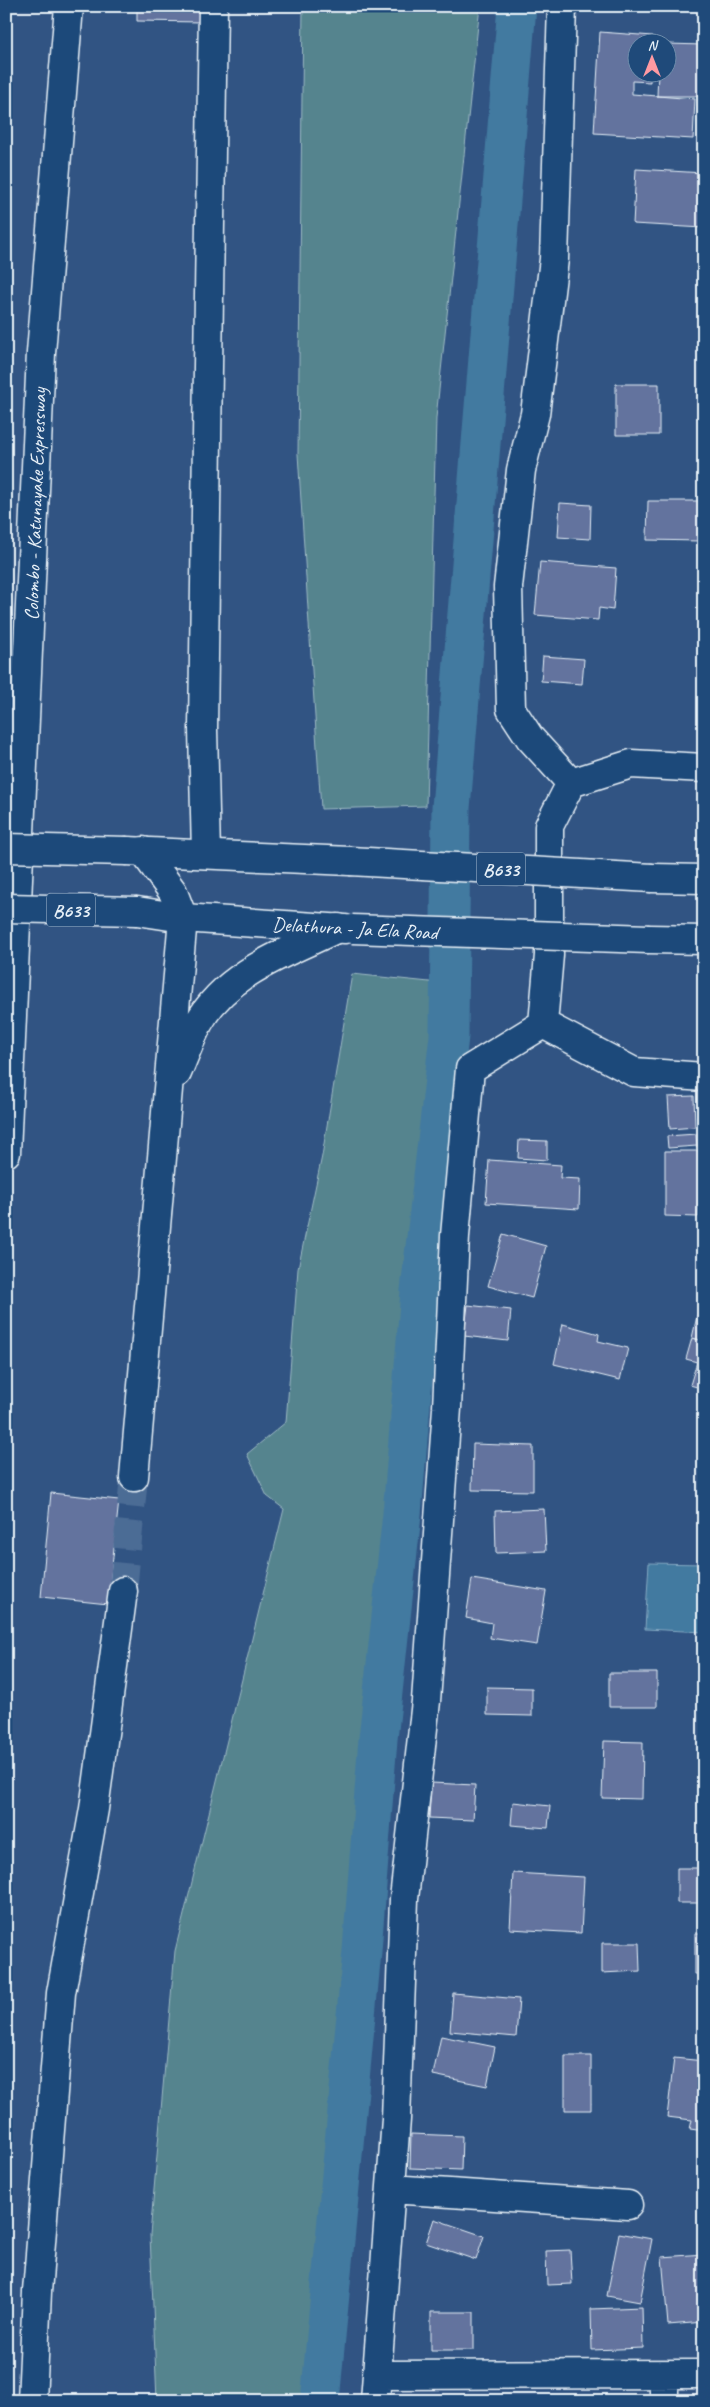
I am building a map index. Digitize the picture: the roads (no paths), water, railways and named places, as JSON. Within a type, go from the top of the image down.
[{"type":"main road","name":"Colombo - Katunayake Expressway","points":[[6,1153],[41,353],[69,6]]},
{"type":"main road","points":[[206,854],[203,729],[213,6]]},
{"type":"main road","points":[[562,6],[554,259],[535,414],[520,470],[508,587],[511,709],[530,738],[571,783]]},
{"type":"main road","points":[[543,1024],[549,955],[549,826],[571,783],[630,764],[704,768]]},
{"type":"main road","name":"B633","points":[[6,848],[350,860],[652,878],[704,879]]},
{"type":"main road","points":[[134,1477],[183,918],[173,892],[135,851]]},
{"type":"main road","name":"Delathura - Ja Ela Road","points":[[6,908],[136,911],[183,918],[345,929],[704,940]]},
{"type":"main road","points":[[168,1093],[199,1023],[215,1001],[236,980],[264,963],[345,929]]},
{"type":"main road","points":[[543,1024],[634,1072],[704,1077]]},
{"type":"main road","points":[[543,1024],[470,1069],[455,1236],[446,1408],[426,1702],[404,1899],[396,2119],[376,2388],[664,2388],[704,2374]]},
{"type":"main road","points":[[32,2401],[37,2292],[61,1993],[94,1809],[123,1591]]},
{"type":"main road","points":[[391,2189],[628,2205]]},
{"type":"water","points":[[649,1563],[704,1564],[704,1632],[645,1629]]},
{"type":"waterway","points":[[320,2401],[362,1951],[378,1739],[402,1514],[420,1291],[449,1036],[451,808],[517,6]]},
{"type":"tunnel","points":[[123,1591],[134,1477]]}]
